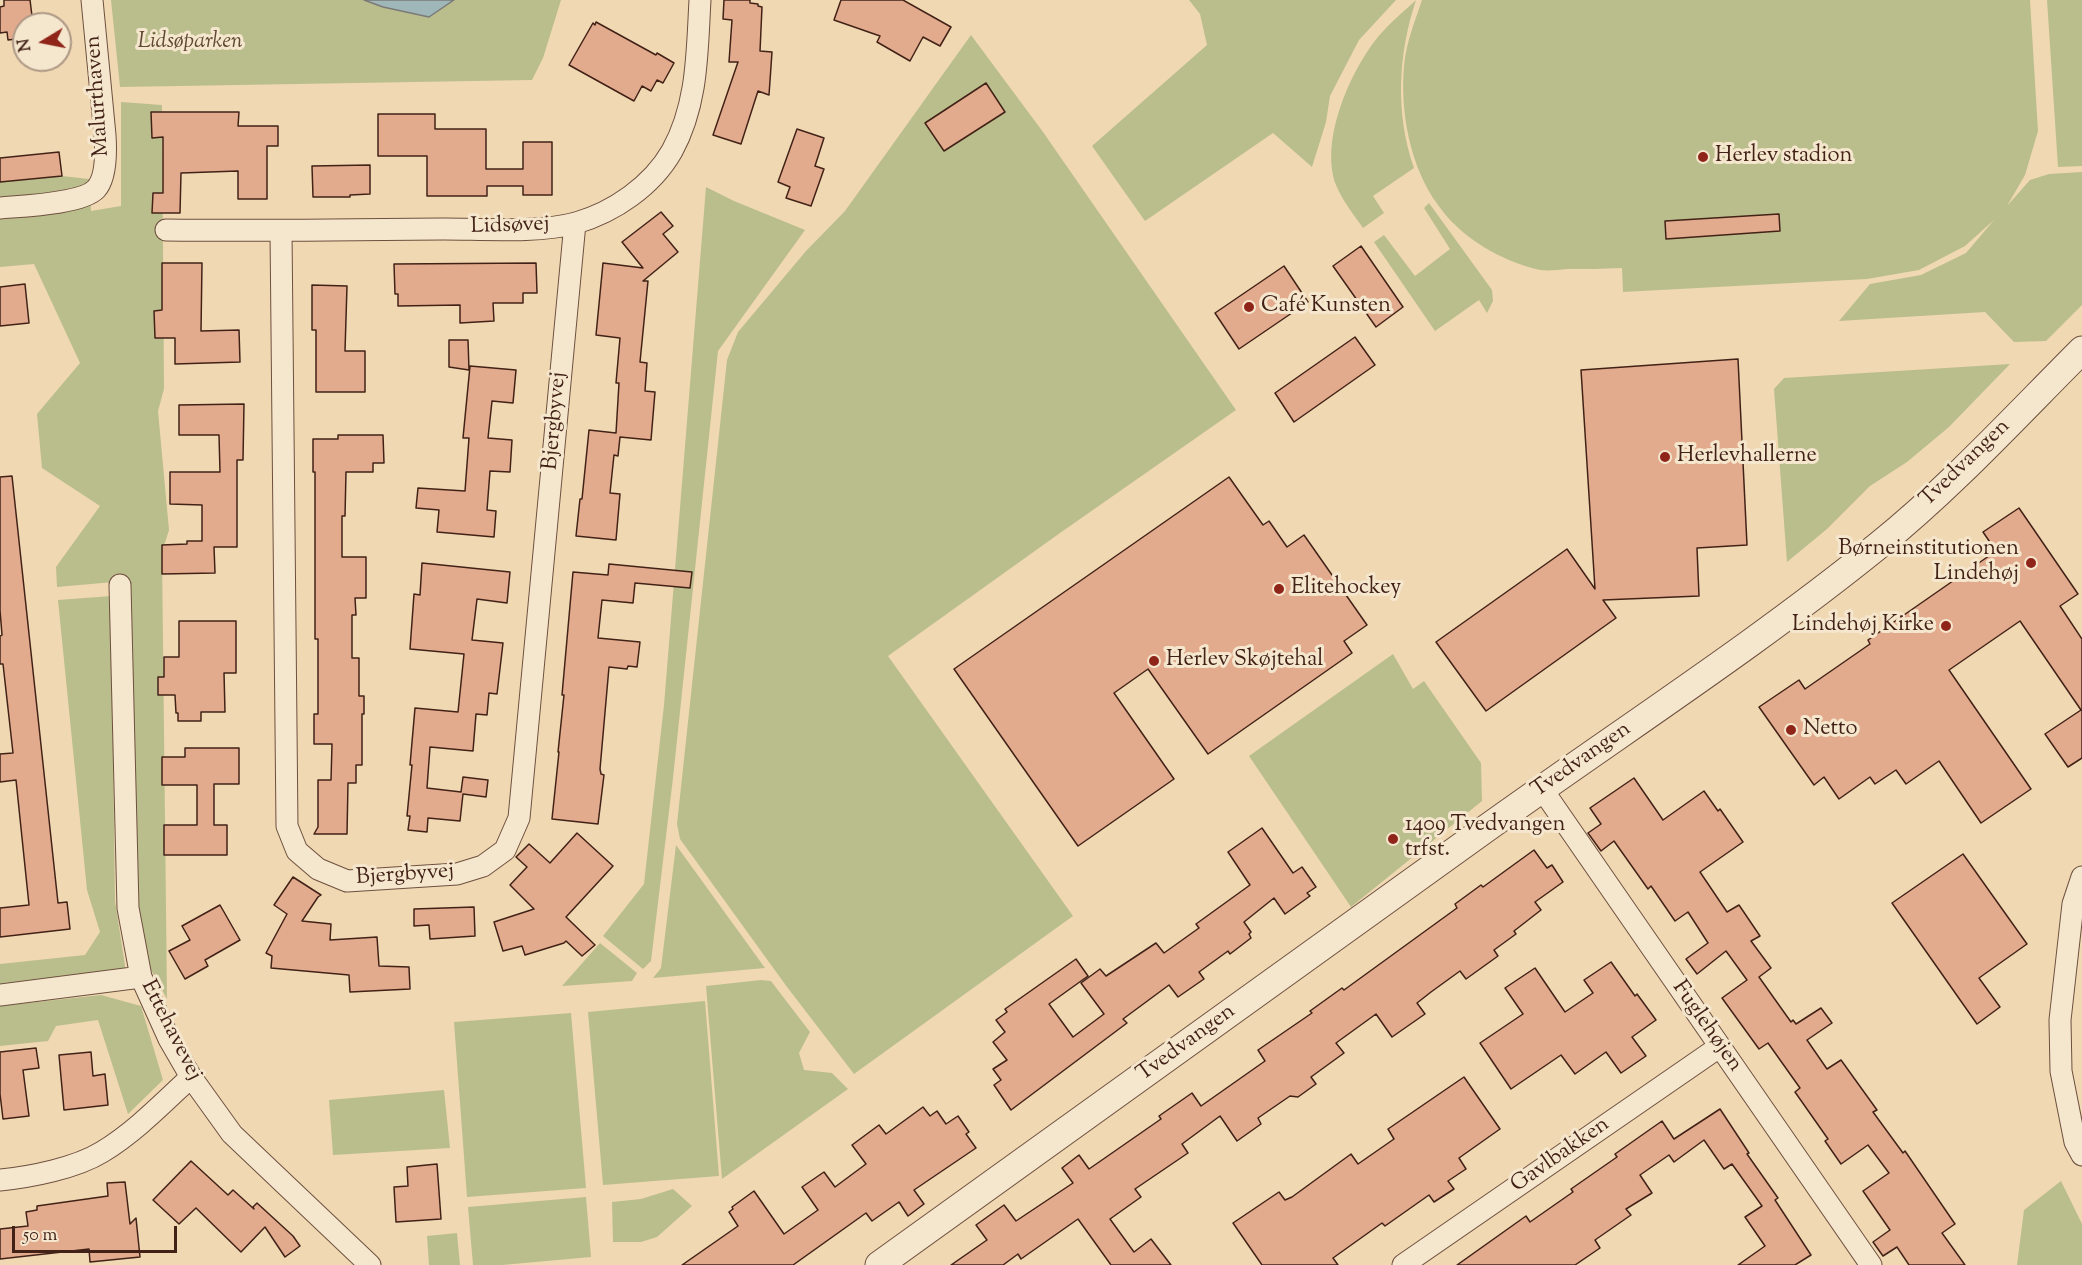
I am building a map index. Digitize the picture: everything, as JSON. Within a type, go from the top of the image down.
[{"type":"street","name":"Malurthaven","points":[[0,208],[78,200],[96,189],[104,171],[106,152],[92,0]]},
{"type":"street","name":"Lidsøvej","points":[[166,230],[533,228],[575,223],[607,211],[637,192],[661,167],[672,151],[686,120],[694,87],[700,0]]},
{"type":"street","name":"Bjergbyvej","points":[[281,231],[287,826],[297,851],[318,869],[347,880],[457,874],[483,866],[505,850],[519,818],[575,223]]},
{"type":"street","name":"Tvedvangen","points":[[879,1265],[1542,789],[1701,680],[1793,613],[1882,543],[1942,489],[2082,350]]},
{"type":"street","name":"Ettehavevej","points":[[120,585],[128,908],[141,977],[169,1039],[191,1077],[232,1134],[370,1265]]},
{"type":"street","name":"Fuglehøjen","points":[[1542,789],[1871,1265]]},
{"type":"street","points":[[2082,876],[2073,904],[2060,1020],[2061,1071],[2075,1142],[2082,1155]]},
{"type":"street","points":[[0,995],[141,977]]},
{"type":"street","name":"Gavlbakken","points":[[1403,1265],[1719,1047]]},
{"type":"street","points":[[0,1180],[25,1178],[101,1153],[134,1129],[191,1077]]},
{"type":"green space","name":"Lidsøparken","points":[[111,0],[561,0],[543,58],[532,80],[120,87]]},
{"type":"green space","points":[[1189,0],[1396,0],[1359,40],[1330,96],[1326,122],[1312,167],[1273,133],[1145,221],[1092,146],[1207,45],[1200,14]]},
{"type":"green space","points":[[1416,0],[1405,41],[1401,84],[1404,127],[1414,168],[1373,196],[1384,213],[1363,228],[1336,185],[1332,168],[1334,130],[1346,91],[1364,56],[1383,31]]},
{"type":"green space","name":"Herlev stadion","points":[[1422,0],[2030,0],[2038,131],[2025,175],[2007,206],[2030,180],[2049,174],[2082,172],[2082,305],[2046,341],[2014,342],[1985,312],[1839,321],[1870,284],[1921,275],[1966,253],[1994,220],[1965,246],[1919,270],[1867,279],[1623,292],[1622,268],[1540,270],[1511,261],[1470,238],[1458,228],[1438,205],[1420,174],[1409,138],[1403,84],[1405,57]]},
{"type":"green space","points":[[2047,0],[2082,0],[2082,166],[2058,167]]},
{"type":"green space","points":[[971,35],[1043,132],[1236,410],[888,656],[1073,916],[854,1074],[787,987],[680,839],[677,824],[727,360],[738,332],[806,251],[845,211]]},
{"type":"green space","points":[[121,102],[162,105],[164,389],[158,411],[169,530],[162,552],[167,999],[151,970],[136,910],[125,581],[57,587],[56,567],[100,506],[42,468],[37,414],[80,363],[34,264],[0,267],[0,182],[62,176],[89,179],[91,211],[121,206]]},
{"type":"green space","points":[[706,187],[805,230],[718,351],[673,778],[651,961],[643,969],[603,936],[644,884],[664,705]]},
{"type":"green space","points":[[1429,203],[1492,290],[1493,301],[1487,313],[1479,300],[1435,331],[1374,242],[1384,235],[1415,276],[1450,249],[1424,208]]},
{"type":"green space","points":[[2010,364],[1949,427],[1907,462],[1870,486],[1827,529],[1787,562],[1774,389],[1784,378]]},
{"type":"green space","points":[[111,596],[115,901],[126,972],[0,988],[0,964],[85,955],[100,932],[87,890],[58,600]]},
{"type":"green space","points":[[1393,654],[1413,689],[1424,681],[1481,763],[1482,801],[1351,907],[1249,756]]},
{"type":"green space","points":[[676,845],[765,968],[653,978],[661,968]]},
{"type":"green space","points":[[600,943],[637,973],[632,981],[562,986]]},
{"type":"green space","points":[[771,981],[810,1032],[799,1053],[804,1070],[832,1073],[848,1089],[722,1179],[706,986]]},
{"type":"green space","points":[[101,995],[141,1006],[163,1080],[128,1114],[98,1020],[56,1026],[48,1041],[0,1046],[0,1006]]},
{"type":"green space","points":[[705,1001],[719,1176],[603,1185],[588,1012]]},
{"type":"green space","points":[[571,1013],[586,1188],[467,1197],[454,1022]]},
{"type":"green space","points":[[444,1090],[450,1148],[333,1155],[329,1100]]},
{"type":"green space","points":[[2061,1181],[2082,1224],[2082,1265],[2017,1265],[2024,1210]]},
{"type":"green space","points":[[673,1189],[692,1206],[657,1237],[641,1242],[613,1242],[612,1202],[641,1199]]},
{"type":"green space","points":[[586,1197],[591,1257],[502,1265],[473,1265],[468,1207]]},
{"type":"green space","points":[[457,1233],[460,1265],[429,1265],[427,1236]]},
{"type":"water","points":[[364,0],[454,0],[429,17],[383,7]]},
{"type":"building","points":[[4,0],[30,0],[32,12],[12,12],[12,40],[8,40],[7,32],[0,33],[0,7],[4,6]]},
{"type":"building","points":[[724,0],[750,0],[750,3],[762,7],[760,51],[772,52],[769,95],[758,91],[741,144],[713,135],[738,62],[729,62],[732,20],[723,19]]},
{"type":"building","points":[[841,0],[903,0],[951,27],[940,46],[923,37],[910,61],[877,42],[880,36],[834,20]]},
{"type":"building","points":[[596,22],[674,63],[663,83],[657,80],[651,91],[642,86],[634,101],[569,65],[593,23],[595,25]]},
{"type":"building","points":[[986,83],[1005,112],[944,151],[925,123]]},
{"type":"building","points":[[151,112],[239,112],[238,126],[278,126],[278,146],[267,146],[267,199],[238,199],[238,171],[181,173],[180,213],[152,213],[153,193],[163,193],[163,137],[152,138]]},
{"type":"building","points":[[378,114],[435,114],[435,129],[486,129],[486,169],[523,169],[523,142],[552,142],[552,195],[523,195],[523,186],[487,186],[487,196],[427,196],[427,156],[378,156]]},
{"type":"building","points":[[797,129],[824,138],[815,166],[824,169],[811,206],[786,198],[790,187],[778,182]]},
{"type":"building","points":[[59,152],[62,176],[0,182],[0,158]]},
{"type":"building","points":[[370,165],[370,194],[350,195],[350,197],[313,197],[312,166]]},
{"type":"building","points":[[661,212],[673,226],[663,234],[678,252],[643,281],[648,281],[640,362],[647,363],[645,391],[655,392],[651,440],[620,437],[618,456],[614,455],[610,493],[620,494],[616,540],[576,536],[589,430],[616,433],[619,383],[616,383],[620,338],[596,335],[603,263],[643,268],[622,242]]},
{"type":"building","points":[[1779,214],[1780,231],[1666,239],[1665,221]]},
{"type":"building","points":[[1361,246],[1403,307],[1376,327],[1333,266]]},
{"type":"building","points":[[162,263],[202,263],[201,331],[239,330],[240,362],[175,364],[175,338],[155,338],[154,311],[162,310]]},
{"type":"building","points":[[536,263],[537,293],[523,293],[523,303],[493,303],[494,321],[460,323],[460,305],[398,306],[398,294],[395,294],[394,264]]},
{"type":"building","points":[[1284,266],[1308,302],[1239,349],[1215,313]]},
{"type":"building","points":[[25,284],[29,323],[0,326],[0,287]]},
{"type":"building","points":[[312,285],[347,286],[345,351],[365,351],[365,392],[316,392],[316,330],[312,330]]},
{"type":"building","points":[[1355,337],[1375,365],[1294,422],[1275,393]]},
{"type":"building","points":[[449,340],[468,340],[469,370],[449,367]]},
{"type":"building","name":"Herlevhallerne","points":[[1738,359],[1747,545],[1697,548],[1699,596],[1603,600],[1616,618],[1486,711],[1436,642],[1567,549],[1595,589],[1581,370]]},
{"type":"building","points":[[470,366],[516,370],[513,403],[492,401],[488,438],[512,440],[510,472],[490,471],[487,510],[496,511],[494,537],[437,532],[439,510],[416,508],[418,488],[465,491],[469,438],[463,438]]},
{"type":"building","points":[[244,404],[243,460],[237,460],[237,547],[214,547],[215,573],[162,574],[162,545],[202,541],[202,505],[170,504],[170,472],[220,472],[219,435],[179,435],[179,405]]},
{"type":"building","points":[[338,435],[383,435],[384,463],[373,463],[373,472],[346,472],[345,516],[342,516],[342,557],[366,557],[366,598],[355,598],[356,615],[352,615],[352,658],[359,658],[359,696],[364,696],[362,765],[356,765],[356,783],[348,783],[347,834],[314,834],[318,827],[318,780],[331,780],[332,744],[314,744],[314,714],[318,714],[318,639],[315,639],[313,439],[338,439]]},
{"type":"building","points":[[12,476],[58,903],[67,902],[70,929],[0,937],[0,908],[29,905],[16,780],[0,782],[0,754],[13,753],[3,664],[0,664],[0,636],[2,635],[0,477]]},
{"type":"building","name":"Herlev Skøjtehal","points":[[1229,477],[1263,525],[1269,521],[1287,547],[1304,535],[1367,625],[1344,641],[1352,653],[1208,754],[1148,669],[1114,693],[1174,779],[1078,846],[954,669]]},
{"type":"building","points":[[2019,508],[2078,594],[2060,606],[2082,639],[2082,758],[2068,767],[2045,734],[2081,710],[2020,621],[1949,670],[2031,789],[1981,823],[1939,761],[1906,784],[1896,770],[1875,784],[1870,777],[1839,799],[1824,777],[1814,785],[1759,707],[1799,680],[1805,689],[1870,644],[1868,640],[1996,551],[1983,532]]},
{"type":"building","points":[[422,563],[510,572],[507,603],[477,599],[472,640],[503,643],[497,694],[489,693],[487,715],[476,714],[473,751],[430,747],[427,788],[461,792],[463,777],[488,780],[486,797],[463,794],[460,821],[428,818],[427,832],[408,830],[410,816],[407,816],[415,708],[458,712],[464,654],[410,649],[414,594],[420,595]]},
{"type":"building","points":[[609,564],[692,572],[690,588],[635,583],[633,603],[602,600],[598,638],[640,642],[637,667],[628,666],[627,669],[609,667],[600,769],[601,774],[604,775],[598,824],[552,819],[573,572],[608,575]]},
{"type":"building","points":[[179,621],[236,621],[236,673],[224,673],[225,712],[201,712],[201,721],[178,721],[175,695],[158,695],[158,677],[164,677],[164,657],[179,657]]},
{"type":"building","points":[[185,748],[239,748],[239,784],[214,784],[214,825],[227,825],[227,855],[164,855],[164,825],[197,825],[197,785],[162,785],[162,757],[185,757]]},
{"type":"building","points":[[1634,778],[1663,820],[1704,791],[1743,842],[1700,872],[1727,912],[1739,905],[1760,936],[1751,941],[1771,968],[1759,977],[1791,1022],[1793,1020],[1796,1024],[1821,1008],[1832,1023],[1807,1040],[1827,1069],[1841,1060],[1877,1110],[1873,1112],[1903,1153],[1905,1151],[1955,1224],[1942,1233],[1965,1265],[1909,1265],[1897,1247],[1883,1256],[1873,1242],[1890,1230],[1863,1191],[1889,1173],[1868,1145],[1841,1164],[1825,1141],[1828,1139],[1795,1092],[1800,1088],[1768,1043],[1759,1049],[1722,998],[1747,980],[1726,951],[1697,974],[1686,959],[1708,943],[1688,912],[1675,921],[1651,886],[1648,889],[1614,841],[1601,851],[1588,833],[1601,824],[1590,808]]},
{"type":"building","points":[[1262,828],[1293,873],[1302,867],[1316,887],[1307,893],[1310,896],[1285,914],[1274,898],[1244,922],[1251,932],[1249,934],[1251,938],[1230,954],[1228,951],[1199,972],[1204,979],[1178,997],[1169,985],[1123,1019],[1127,1023],[1011,1110],[994,1085],[1001,1080],[993,1069],[1007,1060],[993,1042],[1005,1032],[996,1020],[1007,1012],[1005,1009],[1076,959],[1088,976],[1049,1004],[1073,1037],[1104,1014],[1081,983],[1100,969],[1106,976],[1156,943],[1164,953],[1199,928],[1196,924],[1250,885],[1228,852]]},
{"type":"building","points":[[577,833],[613,866],[566,917],[595,945],[582,956],[566,941],[525,955],[522,946],[503,951],[494,922],[534,909],[510,885],[527,867],[516,857],[529,844],[550,863]]},
{"type":"building","points":[[1534,850],[1547,868],[1552,865],[1563,882],[1535,902],[1541,910],[1514,931],[1516,934],[1494,950],[1498,956],[1466,979],[1460,971],[1431,992],[1417,1003],[1425,1014],[1392,1037],[1376,1014],[1336,1043],[1344,1053],[1311,1077],[1316,1084],[1298,1097],[1290,1096],[1258,1118],[1261,1124],[1237,1141],[1220,1116],[1182,1144],[1188,1153],[1135,1189],[1141,1197],[1110,1219],[1134,1252],[1151,1239],[1171,1265],[1111,1265],[1078,1219],[1021,1259],[1018,1254],[1003,1265],[951,1265],[987,1240],[976,1225],[1004,1205],[1016,1221],[1073,1183],[1062,1168],[1079,1155],[1089,1169],[1161,1119],[1159,1116],[1192,1093],[1201,1106],[1265,1061],[1258,1050],[1457,908],[1455,904],[1481,885],[1483,887]]},
{"type":"building","points":[[1963,854],[2027,944],[1979,978],[2000,1007],[1977,1024],[1892,903]]},
{"type":"building","points":[[293,877],[321,895],[302,921],[331,924],[330,940],[377,937],[379,966],[409,967],[410,989],[350,992],[349,975],[271,968],[272,956],[266,953],[287,914],[274,905]]},
{"type":"building","points":[[220,905],[240,940],[205,960],[208,966],[185,979],[169,951],[190,940],[182,926]]},
{"type":"building","points":[[474,907],[475,936],[430,939],[429,925],[414,926],[414,909]]},
{"type":"building","points":[[1611,962],[1635,996],[1637,994],[1656,1020],[1632,1037],[1646,1056],[1621,1073],[1606,1052],[1575,1074],[1561,1055],[1511,1089],[1480,1043],[1523,1014],[1505,988],[1535,968],[1565,1012],[1593,993],[1584,980]]},
{"type":"building","points":[[36,1048],[39,1068],[23,1070],[29,1116],[3,1119],[0,1094],[0,1052]]},
{"type":"building","points":[[91,1052],[93,1076],[105,1074],[108,1105],[64,1110],[59,1055]]},
{"type":"building","points":[[1464,1077],[1500,1129],[1459,1158],[1466,1169],[1448,1181],[1454,1189],[1434,1202],[1429,1195],[1385,1226],[1382,1223],[1333,1258],[1338,1265],[1262,1265],[1233,1223],[1279,1192],[1285,1200],[1292,1197],[1351,1154],[1358,1164],[1394,1139],[1388,1129]]},
{"type":"building","points":[[923,1107],[930,1116],[937,1111],[946,1124],[958,1116],[969,1132],[966,1134],[976,1148],[914,1190],[924,1204],[908,1216],[899,1202],[872,1221],[866,1213],[793,1265],[682,1265],[738,1226],[729,1212],[733,1209],[732,1207],[754,1191],[784,1234],[818,1210],[802,1187],[824,1172],[835,1187],[866,1164],[852,1145],[879,1125],[886,1134]]},
{"type":"building","points":[[1720,1109],[1749,1153],[1747,1154],[1778,1198],[1775,1200],[1811,1255],[1795,1265],[1738,1265],[1765,1246],[1745,1217],[1762,1206],[1732,1164],[1724,1169],[1704,1140],[1674,1162],[1669,1155],[1640,1175],[1652,1193],[1626,1209],[1631,1215],[1595,1240],[1600,1248],[1575,1265],[1457,1265],[1526,1216],[1530,1222],[1573,1192],[1571,1189],[1617,1157],[1615,1154],[1662,1121],[1674,1139]]},
{"type":"building","points":[[191,1161],[228,1195],[233,1190],[254,1209],[257,1203],[293,1236],[300,1246],[285,1257],[265,1227],[241,1252],[196,1208],[179,1224],[153,1200]]},
{"type":"building","points":[[437,1164],[441,1219],[396,1222],[394,1187],[408,1186],[407,1167]]},
{"type":"building","points":[[125,1182],[130,1224],[136,1218],[140,1257],[90,1262],[89,1249],[0,1259],[0,1229],[28,1226],[26,1212],[37,1210],[37,1206],[108,1196],[107,1183]]},
{"type":"place","name":"Herlev stadion","points":[[1703,157]]},
{"type":"place","name":"Café Kunsten","points":[[1249,307]]},
{"type":"place","name":"Herlevhallerne","points":[[1665,457]]},
{"type":"place","name":"Børneinstitutionen Lindehøj","points":[[2031,563]]},
{"type":"place","name":"Elitehockey","points":[[1279,589]]},
{"type":"place","name":"Lindehøj Kirke","points":[[1946,626]]},
{"type":"place","name":"Herlev Skøjtehal","points":[[1154,661]]},
{"type":"place","name":"Netto","points":[[1791,730]]},
{"type":"place","name":"1409 Tvedvangen trfst.","points":[[1393,839]]}]
